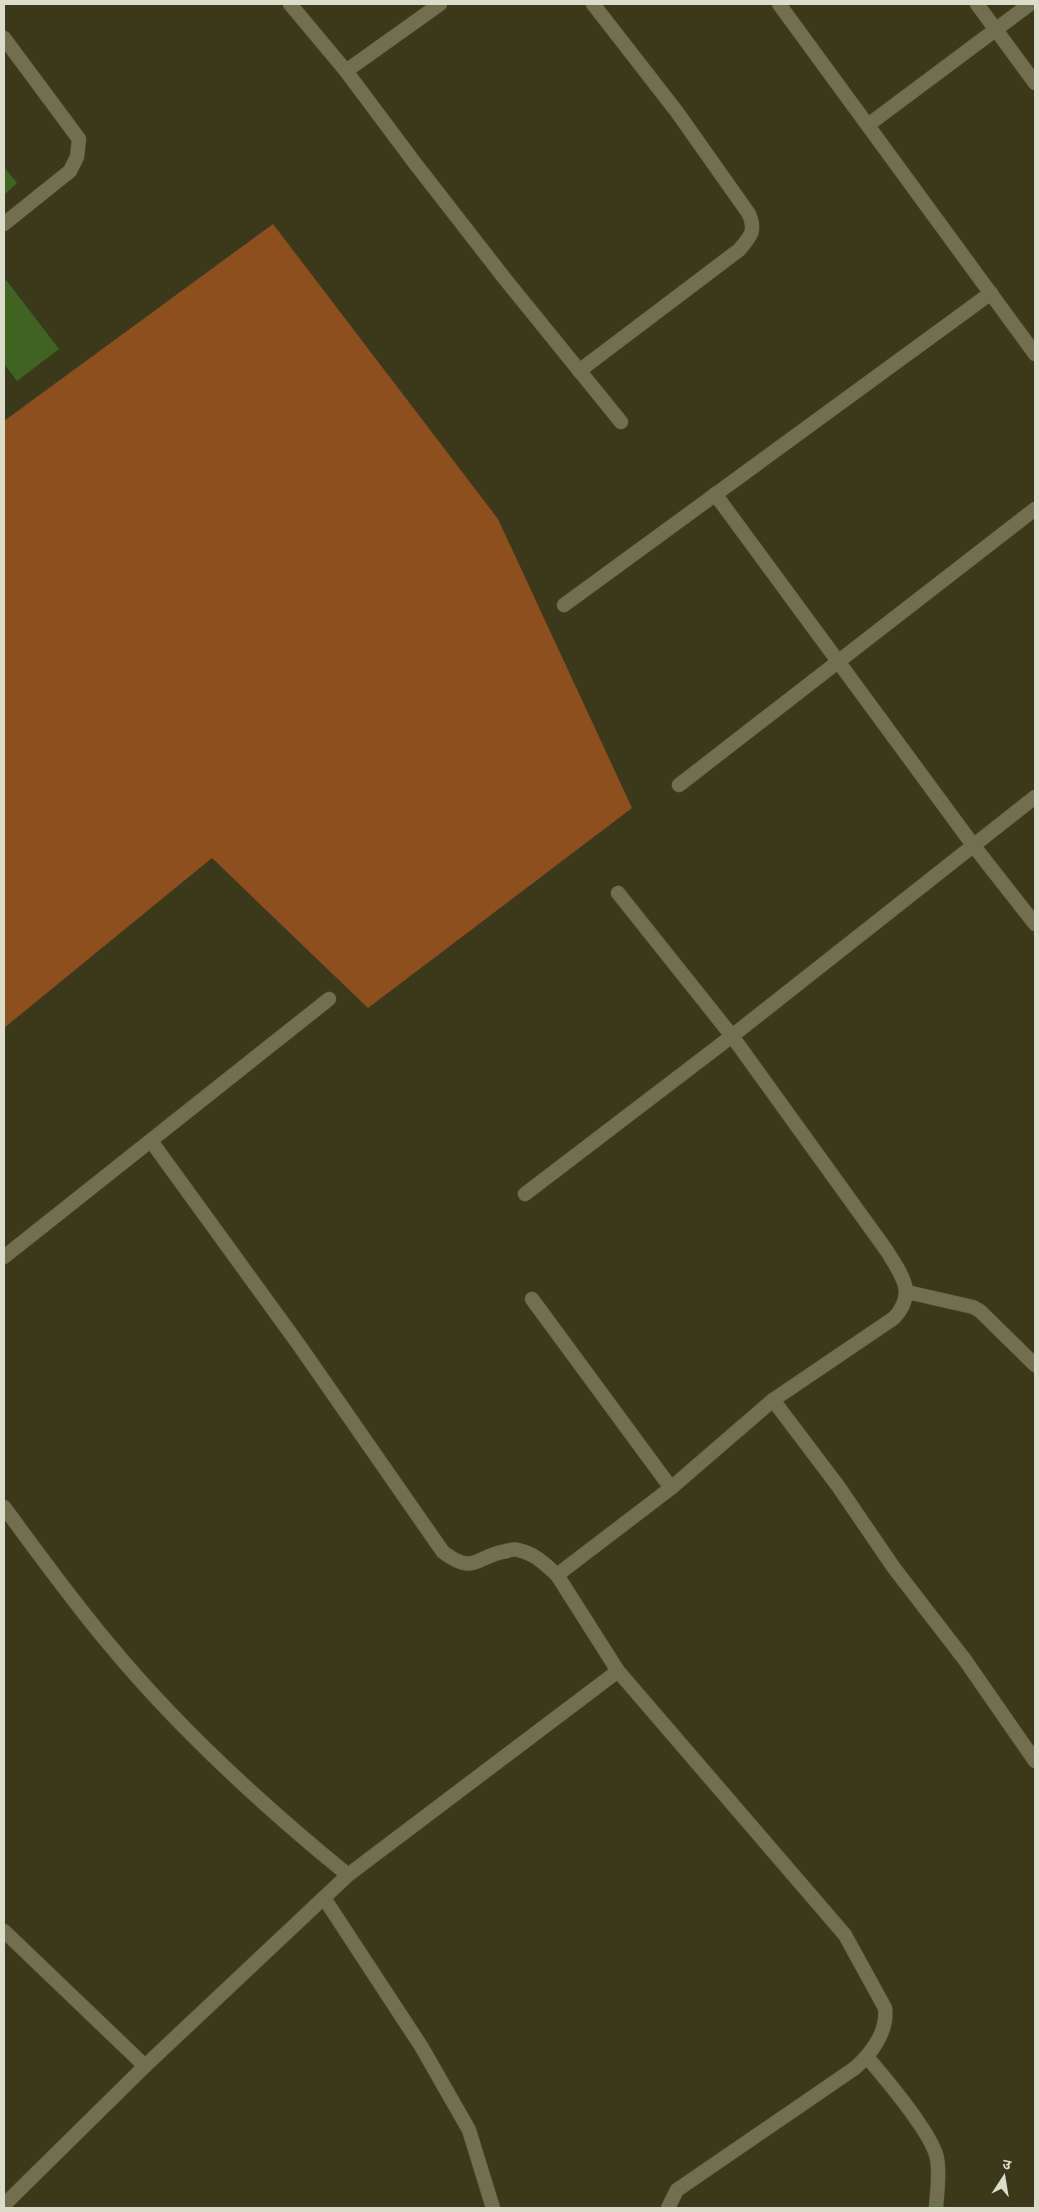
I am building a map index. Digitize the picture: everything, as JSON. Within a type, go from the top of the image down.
[{"type":"street","points":[[290,4],[346,71],[420,170],[621,422]]},
{"type":"street","points":[[346,71],[440,4]]},
{"type":"street","points":[[579,371],[739,250],[750,238],[754,225],[749,214],[682,120],[593,4]]},
{"type":"street","points":[[779,4],[1035,354]]},
{"type":"street","points":[[978,4],[1035,83]]},
{"type":"street","points":[[868,125],[995,28],[1030,4]]},
{"type":"street","points":[[4,38],[79,139],[77,157],[70,171],[4,224]]},
{"type":"street","points":[[564,604],[991,293]]},
{"type":"street","points":[[715,494],[973,845],[1035,924]]},
{"type":"street","points":[[679,785],[1035,509]]},
{"type":"street","points":[[525,1194],[732,1036],[1035,797]]},
{"type":"street","points":[[557,1575],[671,1488],[773,1400],[894,1318],[902,1310],[907,1292],[904,1279],[887,1251],[732,1036],[618,893]]},
{"type":"street","points":[[4,1257],[330,999]]},
{"type":"street","points":[[151,1141],[299,1344],[443,1552],[456,1562],[469,1565],[501,1552],[516,1549],[535,1556],[557,1575],[618,1671],[845,1935],[885,2008],[887,2018],[884,2030],[867,2057],[855,2068],[677,2190],[668,2208]]},
{"type":"street","points":[[907,1292],[973,1307],[980,1311],[1035,1365]]},
{"type":"street","points":[[532,1299],[671,1488]]},
{"type":"street","points":[[773,1400],[838,1486],[894,1568],[965,1660],[1035,1761]]},
{"type":"street","points":[[4,1507],[108,1644],[160,1701],[273,1813],[348,1875]]},
{"type":"street","points":[[4,2205],[145,2066],[348,1875],[618,1671]]},
{"type":"street","points":[[324,1898],[421,2046],[470,2130],[493,2208]]},
{"type":"street","points":[[4,1931],[145,2066]]},
{"type":"street","points":[[867,2057],[887,2081],[934,2146],[938,2175],[936,2208]]},
{"type":"shaded area","points":[[273,224],[498,519],[632,808],[368,1008],[212,858],[4,1028],[4,421]]},
{"type":"building","points":[[4,167],[17,183],[4,195]]},
{"type":"building","points":[[6,280],[59,349],[17,381],[4,364],[4,282]]}]
